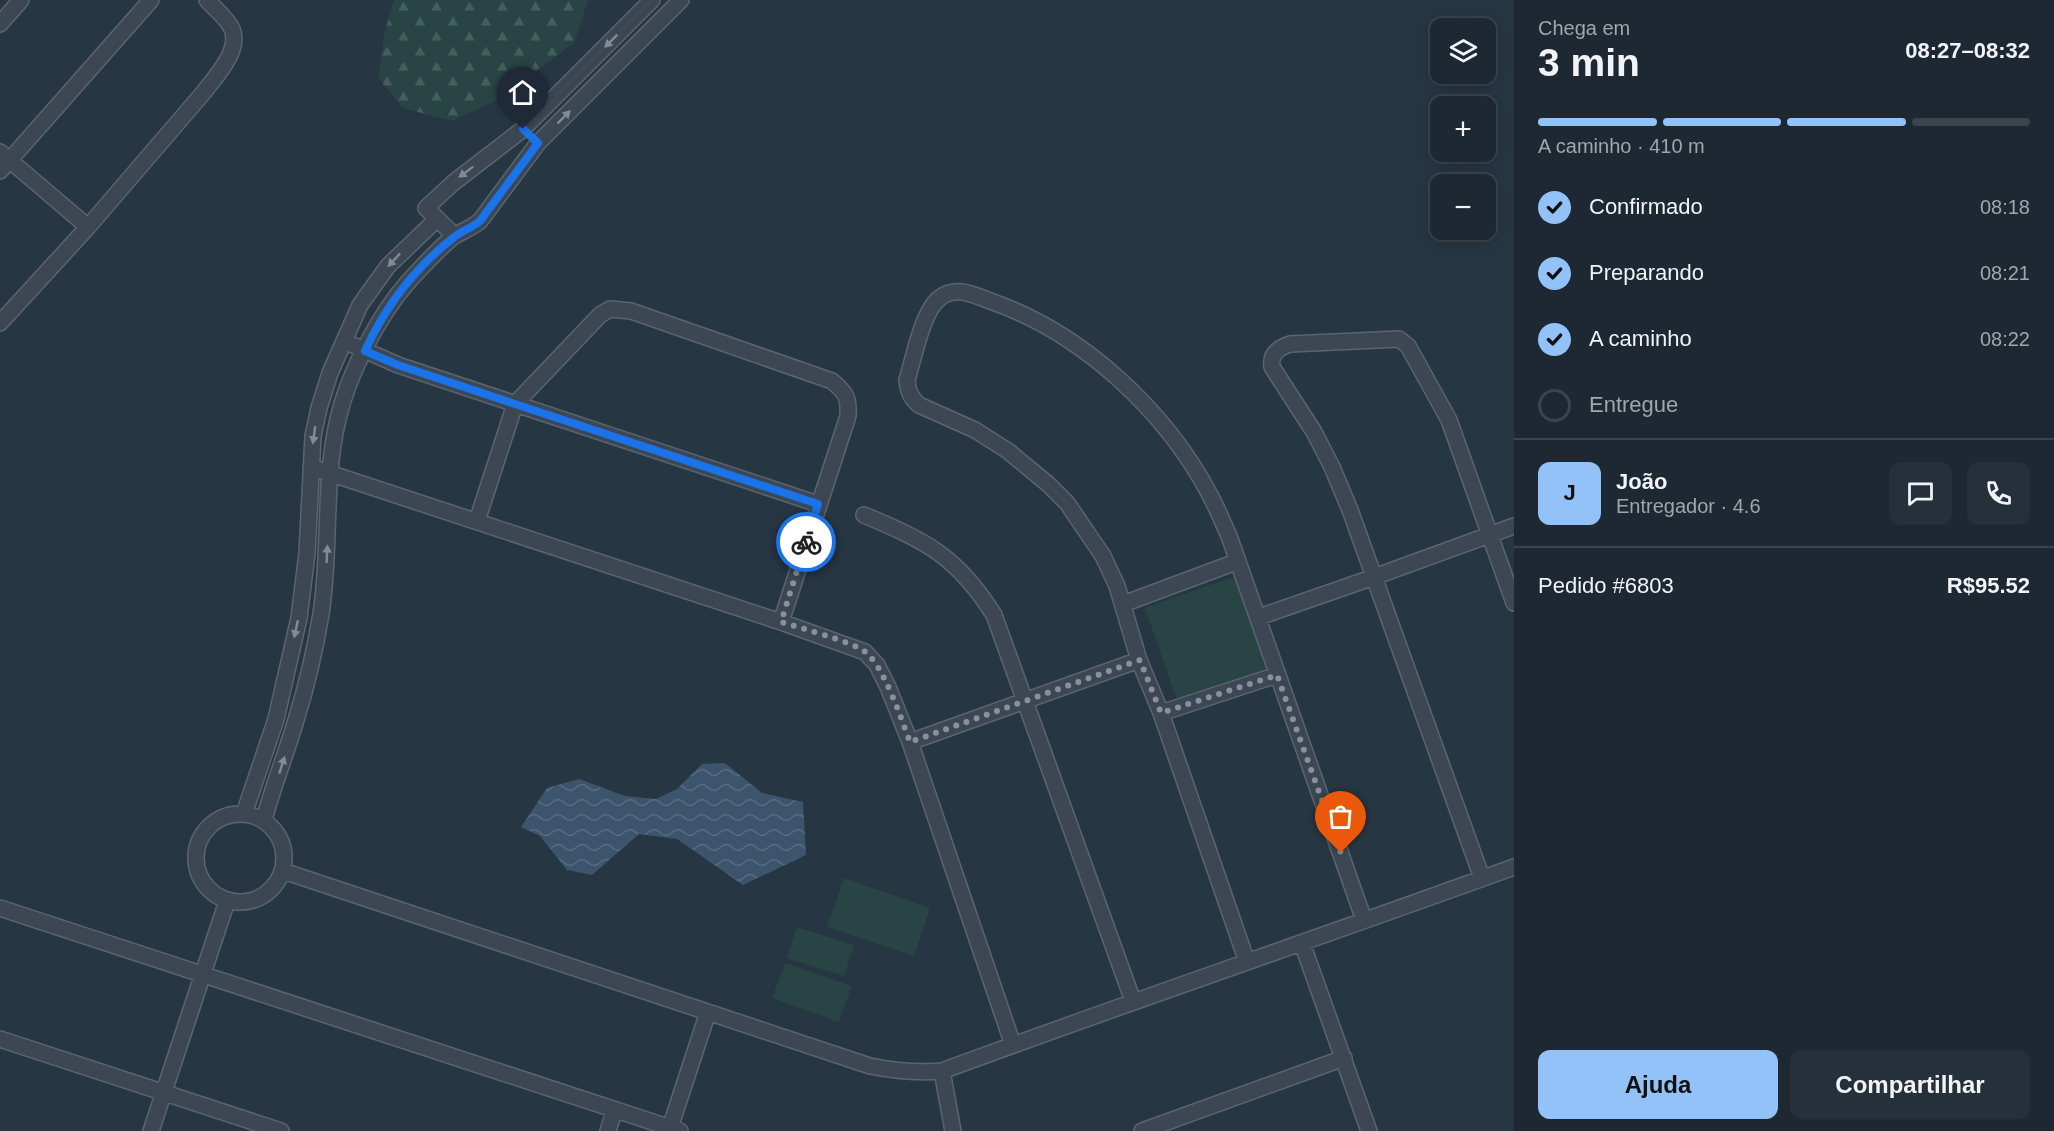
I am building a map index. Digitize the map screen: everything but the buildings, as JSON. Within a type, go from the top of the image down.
[{"type":"street","points":[[0,24],[21,0]]},
{"type":"street","points":[[88,227],[3,161],[151,0]]},
{"type":"street","points":[[0,323],[88,227],[220,71],[234,40],[232,29],[207,0]]},
{"type":"street","points":[[455,236],[426,208],[453,183],[523,129],[652,0]]},
{"type":"street","points":[[264,820],[296,720],[318,632],[326,577],[331,473],[338,419],[344,397],[376,326],[395,297],[423,266],[455,236],[480,221],[538,143],[681,0]]},
{"type":"street","points":[[523,129],[538,143]]},
{"type":"street","points":[[244,814],[276,719],[298,618],[307,554],[314,436],[319,408],[330,373],[360,305],[376,280],[436,220]]},
{"type":"street","points":[[1247,962],[1161,713],[1140,660],[1123,604],[1103,556],[1067,502],[1008,451],[975,430],[919,405],[912,399],[907,380],[926,318],[933,304],[941,296],[953,291],[965,292],[1001,305],[1031,318],[1097,361],[1126,387],[1169,434],[1190,462],[1210,495],[1229,536],[1236,562],[1259,616],[1277,675],[1364,920]]},
{"type":"street","points":[[477,521],[515,404],[600,315],[610,309],[631,310],[832,381],[843,390],[848,401],[848,416],[781,622]]},
{"type":"street","points":[[1482,878],[1350,510],[1332,466],[1304,416],[1272,368],[1271,360],[1274,353],[1290,344],[1399,339],[1408,346],[1449,420],[1514,603]]},
{"type":"street","points":[[344,341],[398,365],[818,504]]},
{"type":"street","points":[[311,467],[847,644],[865,652],[876,665],[884,680],[910,742],[1014,1045]]},
{"type":"street","points":[[864,515],[908,533],[932,547],[958,568],[980,592],[994,615],[1133,1001]]},
{"type":"street","points":[[1259,616],[1374,578],[1514,526]]},
{"type":"street","points":[[1123,604],[1236,562]]},
{"type":"street","points":[[910,742],[1140,660]]},
{"type":"street","points":[[1161,713],[1277,675]]},
{"type":"street","points":[[244,814],[264,820],[275,830],[282,843],[285,857],[283,871],[277,884],[255,901],[241,903],[227,901],[214,895],[204,884],[198,872],[196,858],[197,850],[206,831],[216,821],[229,815],[244,814]]},
{"type":"street","points":[[283,871],[870,1066],[920,1073],[942,1071],[1514,867]]},
{"type":"street","points":[[151,1131],[227,901]]},
{"type":"street","points":[[0,908],[614,1111],[675,1129],[708,1012]]},
{"type":"street","points":[[1302,944],[1369,1131]]},
{"type":"street","points":[[0,1039],[281,1131]]},
{"type":"street","points":[[1142,1131],[1344,1058]]},
{"type":"street","points":[[942,1071],[952,1131]]},
{"type":"street","points":[[608,1131],[614,1111]]},
{"type":"green space","points":[[394,0],[588,0],[574,43],[495,101],[452,121],[403,108],[379,79],[384,35]]},
{"type":"green space","points":[[1241,574],[1276,669],[1178,703],[1145,608]]},
{"type":"green space","points":[[844,878],[930,908],[914,956],[827,927]]},
{"type":"green space","points":[[797,927],[854,945],[844,976],[787,958]]},
{"type":"green space","points":[[785,963],[852,986],[839,1022],[772,998]]},
{"type":"water","points":[[725,763],[762,793],[803,802],[806,855],[743,885],[677,839],[639,834],[592,875],[567,870],[540,836],[521,827],[547,788],[579,779],[625,796],[656,799],[677,789],[702,764]]},
{"type":"way so far","points":[[806,542],[781,622],[865,652],[876,665],[888,687],[910,742],[1140,660],[1161,713],[1277,675],[1341,853]]},
{"type":"route","points":[[523,129],[538,143],[529,157],[480,221],[455,236],[395,297],[376,326],[365,351],[398,365],[818,504],[806,542]]}]
